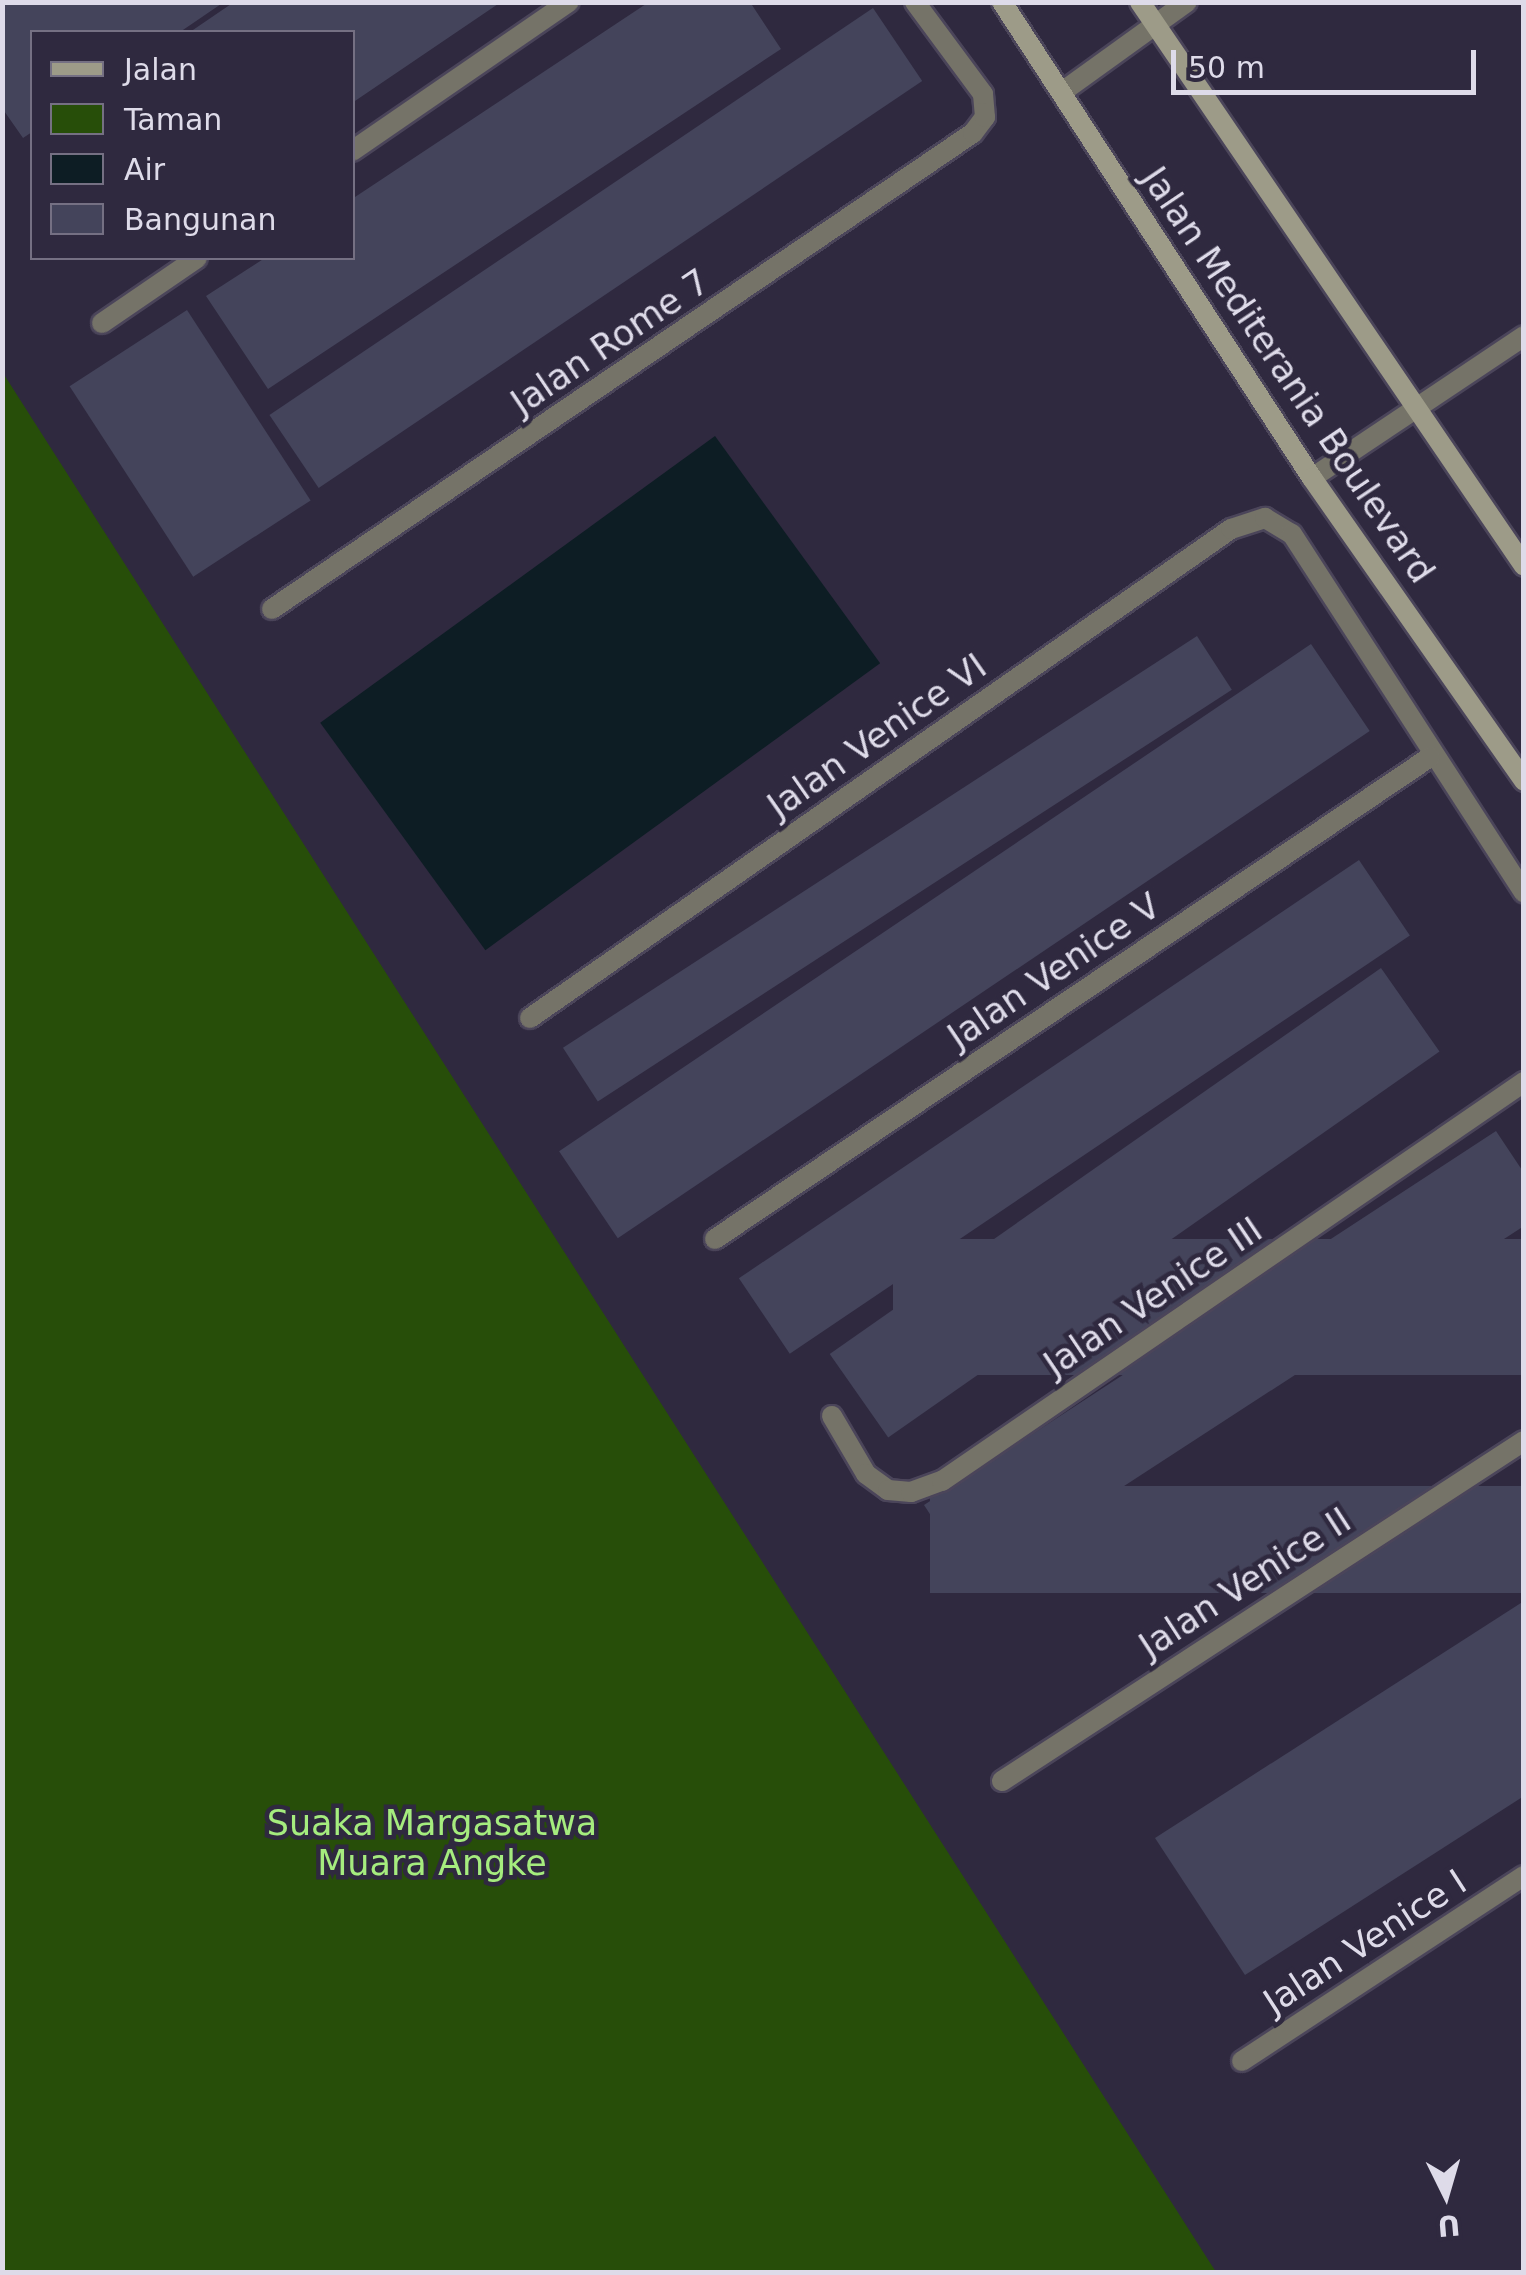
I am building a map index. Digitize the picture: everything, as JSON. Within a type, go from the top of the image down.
[{"type":"street","points":[[355,149],[569,2]]},
{"type":"street","name":"Jalan Rome 7","points":[[272,609],[944,157],[980,124],[983,94],[915,2]]},
{"type":"street","name":"Jalan Mediterania Boulevard","points":[[1002,2],[1312,478],[1524,781]]},
{"type":"street","points":[[1140,2],[1524,566]]},
{"type":"street","points":[[1062,92],[1187,2]]},
{"type":"street","points":[[102,323],[194,260]]},
{"type":"street","points":[[1312,478],[1524,336]]},
{"type":"street","name":"Jalan Venice VI","points":[[530,1018],[1230,528],[1265,518],[1292,534],[1430,757]]},
{"type":"street","points":[[1430,757],[1524,893]]},
{"type":"street","name":"Jalan Venice V","points":[[715,1238],[1430,757]]},
{"type":"street","name":"Jalan Venice III","points":[[832,1416],[866,1474],[888,1490],[911,1492],[942,1482],[1524,1082]]},
{"type":"street","name":"Jalan Venice II","points":[[1002,1780],[1524,1440]]},
{"type":"street","name":"Jalan Venice I","points":[[1242,2061],[1524,1876]]},
{"type":"green space","name":"Suaka Margasatwa Muara Angke","points":[[3,373],[218,710],[1216,2272],[3,2272]]},
{"type":"water","points":[[715,436],[880,663],[485,950],[320,723]]},
{"type":"building","points":[[2,2],[224,2],[183,30],[30,30],[30,133],[23,138],[2,108]]},
{"type":"building","points":[[234,2],[501,2],[355,101],[355,30],[193,30]]},
{"type":"building","points":[[649,2],[750,2],[781,49],[268,389],[206,296],[262,260],[355,260],[355,197]]},
{"type":"building","points":[[873,8],[922,81],[319,488],[269,415]]},
{"type":"building","points":[[187,310],[311,500],[193,577],[70,386]]},
{"type":"building","points":[[1197,636],[1232,690],[598,1101],[563,1048]]},
{"type":"building","points":[[1311,644],[1370,731],[618,1238],[559,1151]]},
{"type":"building","points":[[1359,860],[1410,935],[790,1354],[739,1278]]},
{"type":"building","points":[[1381,968],[1440,1052],[888,1438],[830,1354]]},
{"type":"building","points":[[1496,1131],[1524,1173],[1524,1226],[975,1583],[924,1505]]},
{"type":"building","points":[[893,1239],[1524,1239],[1524,1375],[893,1375]]},
{"type":"building","points":[[930,1486],[1524,1486],[1524,1593],[930,1593]]},
{"type":"building","points":[[1524,1601],[1524,1796],[1245,1975],[1155,1838]]}]
